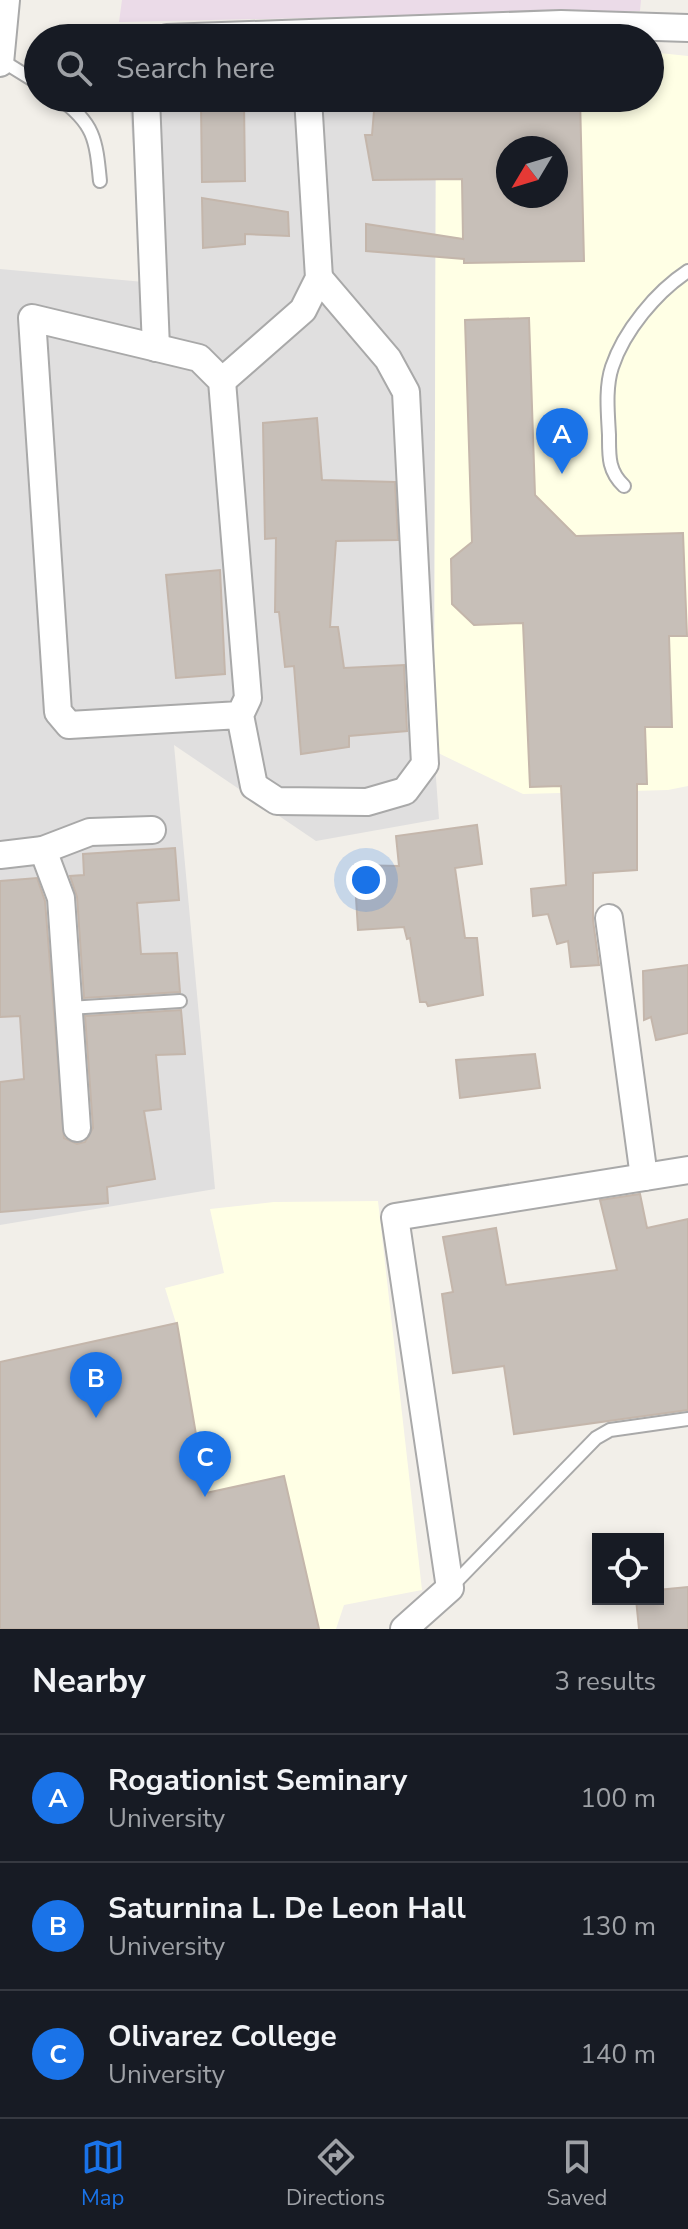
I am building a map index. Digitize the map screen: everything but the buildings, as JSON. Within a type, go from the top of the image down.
[{"type":"street","points":[[0,62],[6,0]]},
{"type":"street","points":[[664,27],[688,28]]},
{"type":"street","points":[[147,112],[156,348]]},
{"type":"street","points":[[222,381],[303,310],[319,278],[309,112]]},
{"type":"street","points":[[240,715],[69,725],[58,712],[32,318],[199,358],[222,381],[248,698],[240,715],[254,786],[277,801],[367,802],[405,791],[425,764],[406,392],[388,359],[319,278]]},
{"type":"street","points":[[0,855],[43,850],[90,832],[152,830]]},
{"type":"street","points":[[43,850],[61,898],[77,1128]]},
{"type":"street","points":[[609,918],[644,1177]]},
{"type":"street","points":[[404,1629],[450,1588],[395,1217],[688,1170]]},
{"type":"lane","points":[[0,62],[24,75]]},
{"type":"lane","points":[[79,112],[92,129],[100,181]]},
{"type":"lane","points":[[624,486],[609,464],[608,402],[612,369],[629,334],[671,282],[688,271]]},
{"type":"lane","points":[[69,1008],[180,1001]]},
{"type":"lane","points":[[450,1588],[596,1438],[610,1430],[688,1419]]},
{"type":"shaded area","points":[[122,0],[641,0],[640,11],[119,22]]},
{"type":"shaded area","points":[[664,53],[688,56],[688,786],[668,790],[523,794],[434,751],[436,112],[664,112]]},
{"type":"shaded area","points":[[130,112],[436,112],[434,751],[439,819],[316,841],[174,745],[215,1189],[0,1225],[0,269],[144,282]]},
{"type":"shaded area","points":[[378,1201],[422,1590],[344,1605],[336,1629],[0,1629],[0,1362],[176,1323],[165,1288],[224,1273],[210,1209],[274,1202]]},
{"type":"place","name":"Rogationist Seminary","points":[[562,474]]},
{"type":"place","name":"Saturnina L. De Leon Hall","points":[[96,1418]]},
{"type":"place","name":"Olivarez College","points":[[205,1497]]}]
